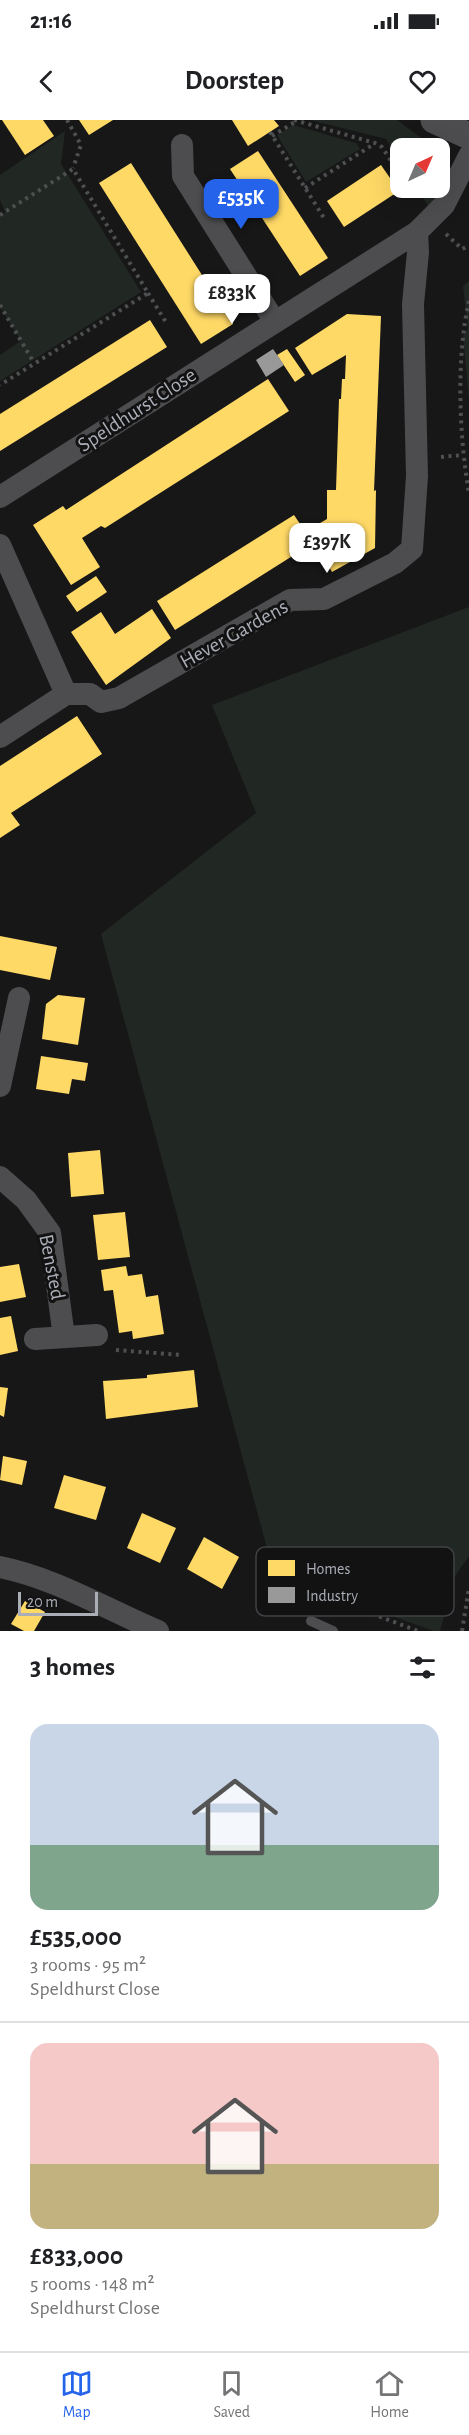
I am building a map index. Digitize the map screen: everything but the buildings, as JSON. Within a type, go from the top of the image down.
[{"type":"street","points":[[434,120],[469,136]]},
{"type":"street","points":[[182,145],[183,177],[275,322]]},
{"type":"street","name":"Speldhurst Close","points":[[0,497],[417,232],[444,205],[469,156]]},
{"type":"street","name":"Hever Gardens","points":[[66,694],[90,694],[101,702],[119,698],[290,600],[324,599],[395,563],[412,549],[417,476],[412,304],[418,252],[417,232]]},
{"type":"street","points":[[0,545],[66,694],[0,737]]},
{"type":"street","points":[[0,1086],[6,1034],[19,998]]},
{"type":"street","name":"Bensted","points":[[0,1177],[26,1200],[50,1233],[64,1337]]},
{"type":"street","points":[[35,1340],[97,1335]]},
{"type":"street","points":[[0,1567],[46,1581],[158,1631]]},
{"type":"lane","points":[[311,1621],[333,1631]]},
{"type":"path","points":[[0,215],[73,169],[81,145],[67,120]]},
{"type":"path","points":[[324,218],[271,134],[294,121],[375,143],[382,147],[390,159]]},
{"type":"path","points":[[306,188],[375,143]]},
{"type":"path","points":[[73,169],[167,324]]},
{"type":"path","points":[[0,385],[148,293]]},
{"type":"path","points":[[469,301],[463,327],[462,451],[469,493]]},
{"type":"path","points":[[0,305],[34,363]]},
{"type":"path","points":[[462,1631],[469,1587]]},
{"type":"path","points":[[378,1616],[418,1631]]},
{"type":"shaded area","points":[[310,120],[397,120],[421,138],[390,138],[390,146],[386,139]]},
{"type":"shaded area","points":[[293,125],[356,143],[360,149],[306,182],[277,135]]},
{"type":"shaded area","points":[[65,131],[61,164],[141,292],[0,381],[0,355],[21,341],[0,307],[0,216],[5,212],[0,200],[0,175]]},
{"type":"shaded area","points":[[423,198],[435,198],[429,207]]},
{"type":"shaded area","points":[[469,281],[469,400],[463,336],[468,328],[463,286]]},
{"type":"shaded area","points":[[469,607],[469,1556],[454,1580],[454,1547],[267,1547],[101,934],[256,813],[212,705]]},
{"type":"shaded area","points":[[392,1616],[444,1616],[440,1631]]}]
